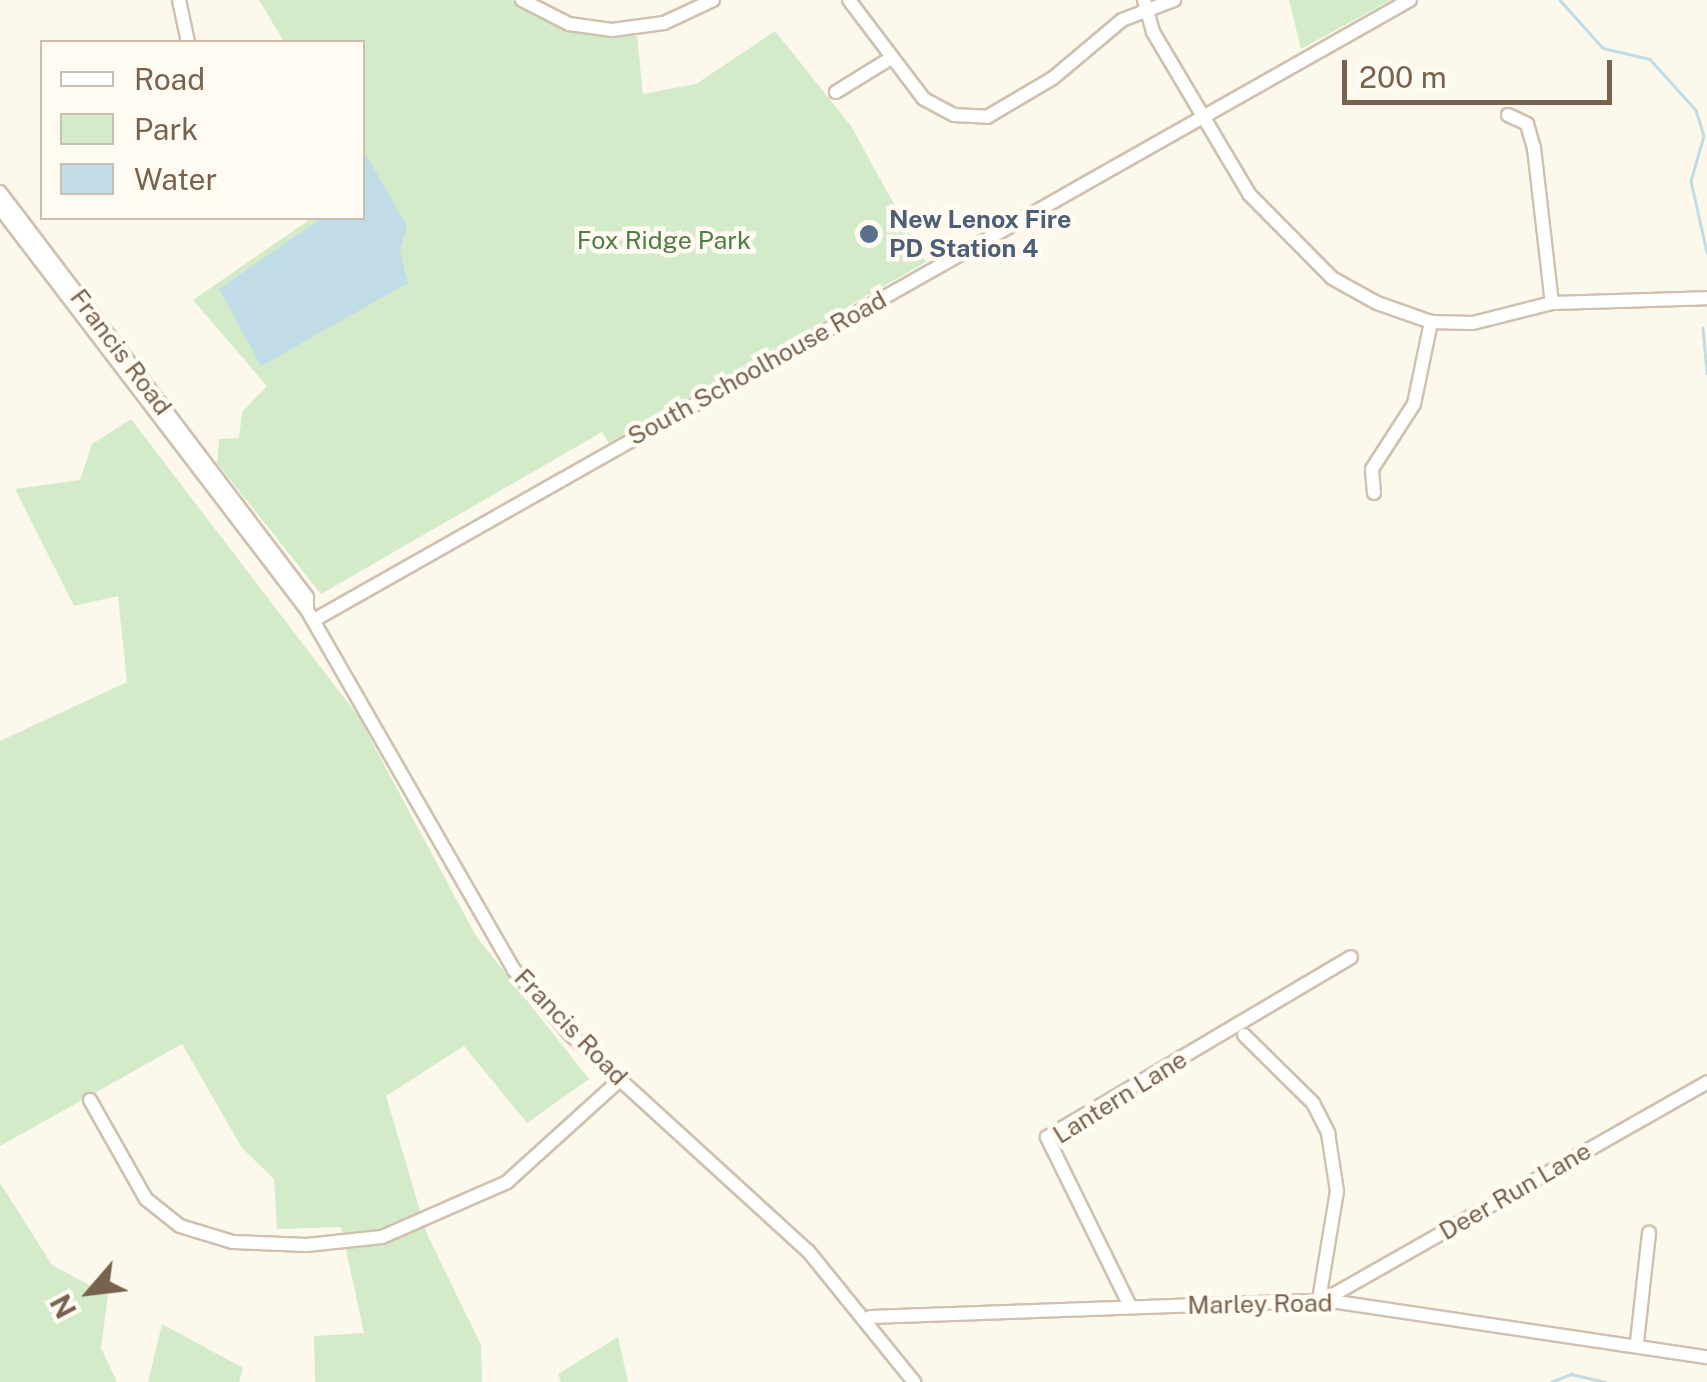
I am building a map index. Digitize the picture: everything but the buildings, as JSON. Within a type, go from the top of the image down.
[{"type":"street","points":[[178,0],[188,40]]},
{"type":"street","points":[[522,0],[569,24],[631,30],[712,0]]},
{"type":"street","points":[[849,0],[924,99],[987,117],[1053,78],[1122,20],[1146,7],[1174,0]]},
{"type":"street","name":"South Schoolhouse Road","points":[[310,615],[1410,0]]},
{"type":"street","points":[[1146,7],[1250,194],[1290,241],[1332,278],[1431,322],[1473,323],[1552,302],[1707,298]]},
{"type":"street","points":[[836,92],[891,58]]},
{"type":"street","points":[[1508,115],[1528,124],[1534,148],[1552,302]]},
{"type":"street","name":"Francis Road","points":[[0,192],[307,596],[310,615]]},
{"type":"street","name":"Francis Road","points":[[0,208],[310,615],[491,936],[540,1002],[870,1317],[914,1382]]},
{"type":"street","points":[[1374,492],[1372,469],[1414,404],[1431,322]]},
{"type":"street","name":"Lantern Lane","points":[[1130,1306],[1048,1137],[1351,958]]},
{"type":"street","points":[[1244,1035],[1313,1103],[1328,1132],[1337,1191],[1321,1300]]},
{"type":"street","points":[[90,1100],[146,1199],[180,1226],[234,1242],[308,1245],[382,1237],[482,1196],[620,1080]]},
{"type":"street","name":"Deer Run Lane","points":[[1321,1300],[1707,1082]]},
{"type":"street","points":[[1638,1342],[1649,1233]]},
{"type":"street","name":"Marley Road","points":[[870,1317],[1321,1300],[1638,1342],[1707,1357]]},
{"type":"green space","name":"Fox Ridge Park","points":[[259,0],[511,0],[571,30],[637,36],[643,94],[696,84],[775,31],[851,126],[926,262],[609,443],[602,432],[321,594],[217,463],[219,439],[239,438],[242,412],[267,386],[193,300],[309,220],[365,220],[365,40],[283,40]]},
{"type":"green space","points":[[1289,0],[1391,0],[1301,49]]},
{"type":"green space","points":[[131,419],[358,716],[476,936],[589,1079],[527,1123],[464,1046],[386,1096],[427,1234],[481,1345],[482,1382],[315,1382],[314,1336],[364,1333],[341,1227],[277,1229],[274,1179],[242,1148],[182,1044],[0,1146],[0,741],[127,682],[118,596],[74,606],[15,489],[80,480],[92,444]]},
{"type":"green space","points":[[0,1183],[52,1265],[108,1295],[101,1348],[117,1382],[0,1382]]},
{"type":"green space","points":[[162,1324],[243,1368],[239,1382],[148,1382]]},
{"type":"green space","points":[[618,1337],[628,1382],[561,1382],[558,1374]]},
{"type":"water","points":[[365,153],[407,226],[400,251],[408,283],[261,366],[219,289],[319,220],[365,220]]},
{"type":"waterway","points":[[1560,0],[1603,48],[1650,59],[1696,110],[1704,136],[1691,181],[1707,252]]},
{"type":"waterway","points":[[1703,328],[1707,373]]},
{"type":"waterway","points":[[1551,1382],[1571,1374],[1605,1382]]},
{"type":"place","name":"New Lenox Fire PD Station 4","points":[[869,234]]}]
